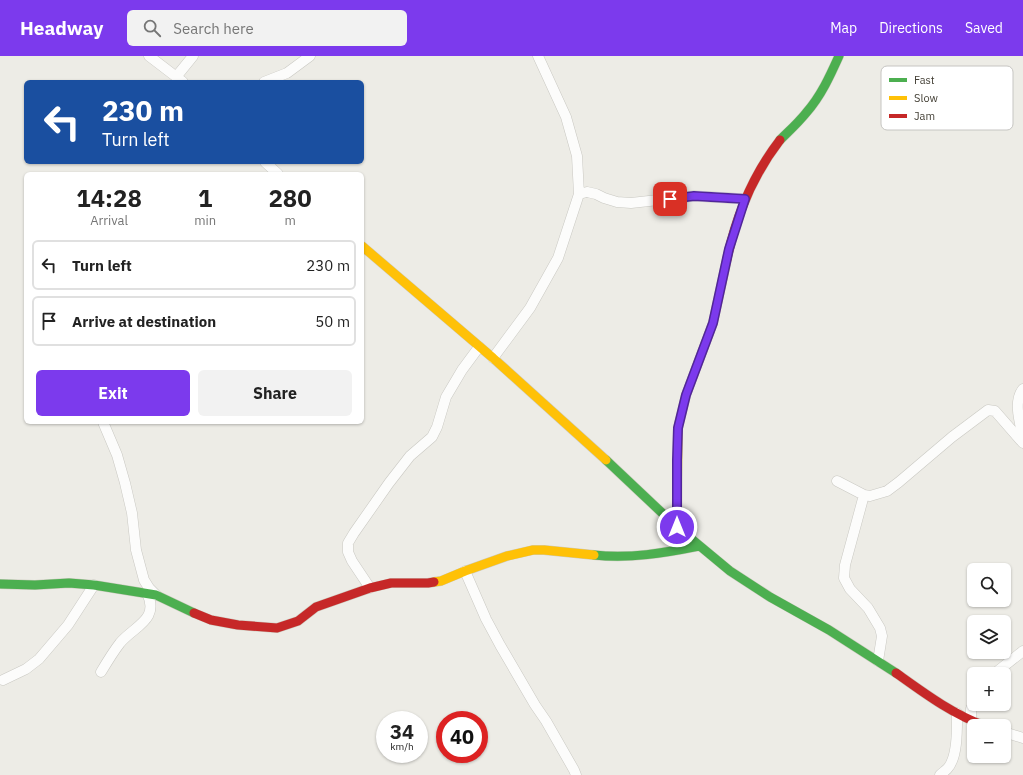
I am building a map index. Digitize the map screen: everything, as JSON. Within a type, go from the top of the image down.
[{"type":"street","points":[[149,56],[179,79],[193,56]]},
{"type":"street","points":[[269,80],[287,72],[310,56]]},
{"type":"street","points":[[493,358],[530,308],[558,258],[579,194],[577,156],[567,122],[538,56]]},
{"type":"street","points":[[677,527],[678,428],[686,395],[713,323],[729,249],[745,199],[770,153],[780,140],[806,114],[818,98],[839,56]]},
{"type":"street","points":[[282,80],[287,72]]},
{"type":"street","points":[[267,164],[276,172]]},
{"type":"street","points":[[579,194],[587,192],[617,202],[631,203],[694,196],[745,199]]},
{"type":"street","points":[[364,248],[493,358],[677,527],[730,571],[770,597],[829,630],[926,694],[968,719]]},
{"type":"street","points":[[370,588],[352,561],[348,552],[348,543],[389,483],[410,456],[432,437],[437,427],[446,397],[462,370],[479,347]]},
{"type":"street","points":[[1023,389],[1017,399],[1023,437]]},
{"type":"street","points":[[838,481],[864,495],[870,496],[887,490],[988,410],[995,411],[1023,443]]},
{"type":"street","points":[[101,672],[120,642],[146,620],[149,614],[151,594],[144,580],[136,550],[132,513],[126,483],[117,455],[104,424]]},
{"type":"street","points":[[864,495],[845,565],[844,578],[850,588],[868,608],[880,628],[882,636],[878,661]]},
{"type":"street","points":[[0,584],[34,585],[69,583],[94,585],[151,594],[211,620],[238,625],[277,628],[298,621],[316,607],[370,588],[391,583],[428,583],[441,581],[507,556],[532,550],[622,557],[665,553],[699,546]]},
{"type":"street","points":[[465,571],[500,645],[576,775]]},
{"type":"street","points":[[3,680],[26,669],[39,659],[68,625],[94,585]]},
{"type":"street","points":[[1003,667],[1023,651]]},
{"type":"street","points":[[940,775],[947,770],[952,763],[957,713]]},
{"type":"street","points":[[1011,734],[1023,738]]},
{"type":"traffic: fast","points":[[780,140],[800,120],[821,93],[839,56]]},
{"type":"traffic: fast","points":[[606,460],[677,527],[730,571],[770,597],[829,630],[896,673]]},
{"type":"traffic: fast","points":[[594,555],[634,556],[699,546]]},
{"type":"traffic: fast","points":[[0,584],[35,585],[69,583],[94,585],[156,595],[194,613]]},
{"type":"traffic: slow","points":[[364,248],[493,358],[606,460]]},
{"type":"traffic: slow","points":[[677,527],[678,428],[686,395],[713,323],[727,259]]},
{"type":"traffic: slow","points":[[434,582],[441,581],[507,556],[533,550],[594,555]]},
{"type":"traffic: jam","points":[[727,259],[735,227],[747,196],[770,153],[780,140]]},
{"type":"traffic: jam","points":[[194,613],[211,620],[238,625],[277,628],[298,621],[316,607],[370,588],[391,583],[434,582]]},
{"type":"traffic: jam","points":[[896,673],[950,709],[969,719]]},
{"type":"route","points":[[670,199],[694,196],[745,199],[729,249],[713,323],[686,395],[678,428],[677,527]]}]
